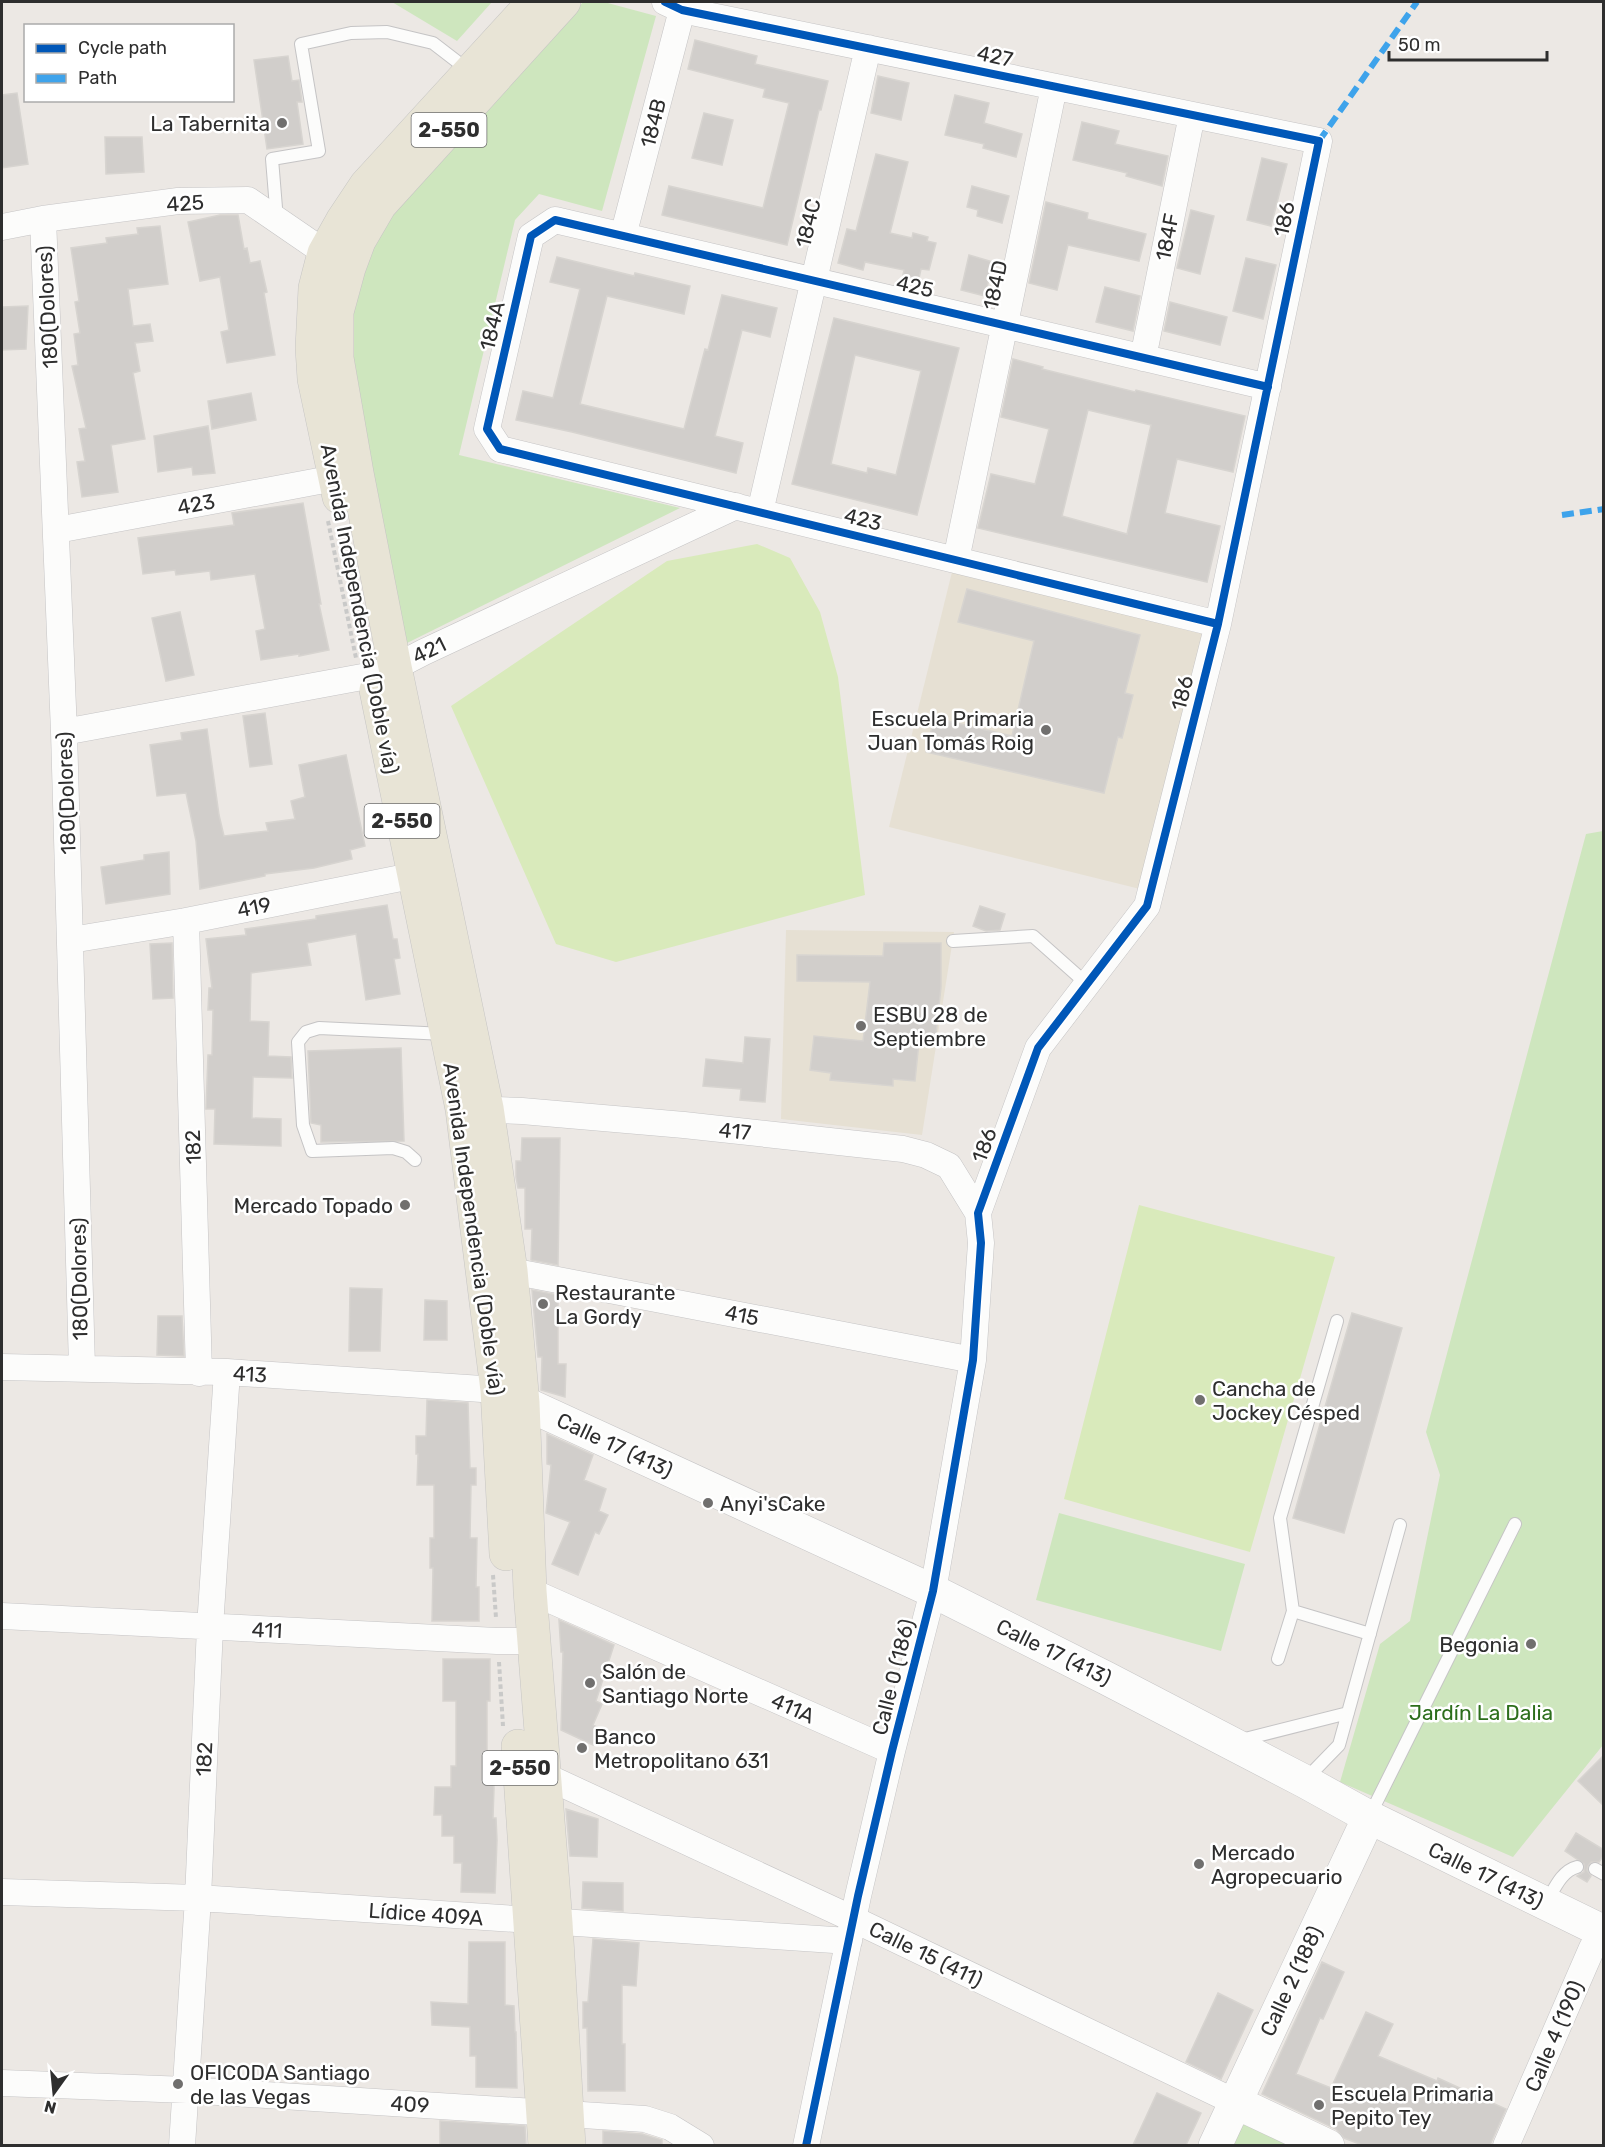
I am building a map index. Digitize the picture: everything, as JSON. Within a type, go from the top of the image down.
[{"type":"main road","name":"2-550","points":[[337,260],[342,221],[366,185],[534,2]]},
{"type":"main road","name":"2-550","points":[[337,260],[359,241],[380,205],[564,2]]},
{"type":"main road","name":"Avenida Independencia (Doble vía)","points":[[337,260],[315,288],[312,348],[328,479],[425,873],[474,1109],[511,1271],[510,1396],[514,1641],[532,1776],[555,2113],[569,2145]]},
{"type":"main road","name":"Avenida Independencia (Doble vía)","points":[[337,260],[337,358],[357,473],[375,667]]},
{"type":"main road","name":"Avenida Independencia (Doble vía)","points":[[425,873],[446,1034],[474,1109],[510,1396],[530,1591],[514,1641]]},
{"type":"main road","name":"Calle 17 (413)","points":[[510,1396],[933,1591],[1231,1743],[1369,1817],[1602,1930]]},
{"type":"main road","name":"Calle 2 (188)","points":[[1215,2145],[1369,1817]]},
{"type":"main road","name":"Calle 15 (411)","points":[[1234,2102],[1328,2145]]},
{"type":"main road","name":"Avenida Independencia (Doble vía)","points":[[545,2145],[555,2113]]},
{"type":"street","name":"427","points":[[673,6],[1319,141]]},
{"type":"street","name":"184B","points":[[623,236],[673,6]]},
{"type":"street","name":"184C","points":[[748,509],[814,281],[868,48]]},
{"type":"street","name":"184D","points":[[956,560],[1054,87]]},
{"type":"street","name":"184F","points":[[1143,358],[1192,115]]},
{"type":"street","name":"186","points":[[978,1213],[1038,1048],[1147,906],[1218,624],[1319,141]]},
{"type":"street","name":"425","points":[[2,227],[43,219],[178,201],[248,200],[337,260]]},
{"type":"street","name":"180(Dolores)","points":[[43,219],[64,732],[82,1367]]},
{"type":"street","name":"425","points":[[555,220],[1268,387]]},
{"type":"street","name":"184A","points":[[500,449],[487,429],[531,236],[555,220]]},
{"type":"street","name":"423","points":[[500,449],[1218,624]]},
{"type":"street","name":"423","points":[[57,530],[328,479]]},
{"type":"street","name":"421","points":[[64,732],[375,667],[424,652],[748,509]]},
{"type":"street","name":"419","points":[[71,940],[186,921],[425,873]]},
{"type":"street","name":"182","points":[[186,921],[199,1372]]},
{"type":"street","name":"417","points":[[474,1109],[684,1125],[903,1149],[926,1155],[949,1166],[978,1213]]},
{"type":"street","name":"Calle 0 (186)","points":[[806,2145],[851,1930],[892,1751],[933,1591],[973,1360],[981,1244],[978,1213]]},
{"type":"street","name":"415","points":[[511,1271],[973,1360]]},
{"type":"street","name":"413","points":[[2,1374],[82,1367],[227,1372],[510,1396]]},
{"type":"street","name":"182","points":[[183,2145],[198,1898],[210,1627],[227,1372]]},
{"type":"street","name":"411A","points":[[530,1591],[892,1751]]},
{"type":"street","name":"411","points":[[2,1616],[514,1641]]},
{"type":"street","name":"Calle 15 (411)","points":[[532,1776],[851,1930],[1234,2102]]},
{"type":"street","name":"Lídice 409A","points":[[2,1892],[198,1898],[543,1922],[851,1930]]},
{"type":"street","name":"Calle 4 (190)","points":[[1506,2145],[1602,1930]]},
{"type":"street","name":"409","points":[[2,2083],[187,2090],[645,2119],[670,2127],[701,2145]]},
{"type":"lane","points":[[278,222],[272,159],[319,151],[301,44],[351,33],[387,32],[433,43],[469,71]]},
{"type":"lane","points":[[953,941],[1033,936],[1087,984]]},
{"type":"lane","points":[[415,1161],[406,1152],[393,1148],[312,1151],[303,1125],[298,1042],[306,1032],[319,1028],[446,1034]]},
{"type":"lane","points":[[1278,1659],[1293,1611],[1280,1518],[1337,1321]]},
{"type":"lane","points":[[1369,1817],[1515,1524]]},
{"type":"lane","points":[[1304,1781],[1339,1746],[1400,1526]]},
{"type":"lane","points":[[1293,1611],[1370,1634]]},
{"type":"lane","points":[[1231,1743],[1348,1713]]},
{"type":"lane","points":[[1546,1904],[1568,1869],[1577,1867]]},
{"type":"path","points":[[328,479],[375,667]]},
{"type":"path","points":[[493,1572],[514,1641],[504,1734]]},
{"type":"shaded area","name":"Escuela Primaria Juan Tomás Roig","points":[[952,572],[1203,634],[1140,889],[889,827]]},
{"type":"shaded area","name":"ESBU 28 de Septiembre","points":[[786,930],[954,932],[922,1135],[781,1119]]},
{"type":"green space","points":[[392,2],[492,2],[457,41]]},
{"type":"green space","points":[[583,2],[604,2],[656,16],[602,211],[539,194],[515,220],[459,455],[680,508],[403,645],[347,346],[351,290],[383,217]]},
{"type":"green space","points":[[757,544],[790,558],[820,612],[838,677],[865,895],[616,962],[556,944],[451,706],[667,561]]},
{"type":"green space","name":"Jardín La Dalia","points":[[1603,831],[1603,1745],[1513,1857],[1340,1782],[1380,1644],[1410,1621],[1440,1475],[1426,1432],[1586,834]]},
{"type":"green space","points":[[1139,1205],[1335,1257],[1250,1552],[1064,1499]]},
{"type":"green space","points":[[1059,1513],[1245,1564],[1221,1651],[1036,1600]]},
{"type":"green space","points":[[1243,2122],[1294,2146],[1231,2146]]},
{"type":"building","points":[[695,40],[757,56],[755,64],[828,81],[787,245],[662,215],[669,186],[763,208],[789,103],[763,97],[765,89],[688,69]]},
{"type":"building","name":"La Tabernita","points":[[288,56],[292,81],[299,80],[302,102],[297,102],[303,144],[267,149],[254,60]]},
{"type":"building","points":[[878,76],[909,83],[901,120],[871,113]]},
{"type":"building","points":[[17,93],[28,164],[2,168],[2,95]]},
{"type":"building","points":[[955,95],[989,103],[984,123],[1022,134],[1016,157],[983,148],[984,144],[945,135]]},
{"type":"building","points":[[704,113],[733,120],[722,165],[692,158]]},
{"type":"building","points":[[1082,122],[1119,131],[1115,144],[1168,156],[1162,186],[1126,176],[1127,173],[1073,160]]},
{"type":"building","points":[[105,137],[142,137],[144,172],[106,174]]},
{"type":"building","points":[[876,154],[908,162],[890,233],[912,238],[913,233],[928,237],[927,241],[936,243],[929,270],[921,269],[918,283],[902,280],[904,270],[865,262],[863,270],[838,263],[847,229],[856,231]]},
{"type":"building","points":[[1262,158],[1287,164],[1271,226],[1247,220]]},
{"type":"building","points":[[972,186],[1009,196],[1002,223],[977,216],[978,210],[967,207]]},
{"type":"building","points":[[1046,202],[1088,213],[1087,219],[1146,234],[1139,261],[1068,245],[1057,290],[1029,283]]},
{"type":"building","points":[[1191,210],[1214,216],[1200,274],[1177,268]]},
{"type":"building","points":[[220,215],[238,215],[244,249],[247,248],[250,263],[260,261],[267,292],[264,293],[275,355],[227,363],[221,332],[229,330],[220,277],[200,281],[188,222]]},
{"type":"building","points":[[160,226],[168,284],[128,289],[133,326],[150,324],[153,341],[135,343],[140,371],[133,373],[145,439],[111,445],[118,492],[82,497],[77,462],[85,461],[79,429],[86,428],[72,366],[78,365],[74,334],[80,333],[75,302],[79,301],[71,248],[107,243],[106,238],[138,234],[137,228]]},
{"type":"building","points":[[969,255],[993,262],[985,296],[961,290]]},
{"type":"building","points":[[557,257],[634,276],[635,273],[690,286],[684,314],[607,296],[580,404],[684,429],[722,295],[777,308],[770,337],[742,330],[715,436],[743,443],[736,473],[516,420],[523,391],[553,398],[580,289],[550,282]]},
{"type":"building","points":[[1246,258],[1276,265],[1263,319],[1233,311]]},
{"type":"building","points":[[1105,287],[1140,296],[1133,331],[1096,322]]},
{"type":"building","points":[[1170,302],[1227,317],[1220,345],[1164,331]]},
{"type":"building","points":[[28,306],[26,349],[2,350],[2,307]]},
{"type":"building","points":[[834,318],[959,348],[917,515],[792,484]],"holes":[[[855,355],[921,371],[896,475],[868,468],[867,473],[831,464]]]},
{"type":"building","points":[[1013,359],[1043,367],[1042,369],[1135,392],[1136,390],[1245,416],[1233,472],[1177,459],[1165,513],[1220,526],[1207,582],[978,528],[991,474],[1035,484],[1049,429],[1001,417]],"holes":[[[1088,410],[1151,425],[1127,534],[1062,516]]]},
{"type":"building","points":[[251,393],[256,420],[212,429],[208,401]]},
{"type":"building","points":[[208,426],[215,473],[193,475],[192,467],[158,472],[154,436]]},
{"type":"building","points":[[303,503],[321,604],[319,604],[329,650],[261,660],[256,631],[265,629],[255,574],[211,580],[210,571],[176,575],[175,570],[143,574],[138,538],[234,525],[232,513]]},
{"type":"building","points":[[967,589],[1140,635],[1125,693],[1133,695],[1122,738],[1118,737],[1104,793],[926,752],[934,718],[1012,736],[1034,641],[958,622]]},
{"type":"building","points":[[180,612],[194,675],[166,681],[152,618]]},
{"type":"building","points":[[265,713],[272,764],[250,767],[243,716]]},
{"type":"building","points":[[207,729],[224,836],[268,831],[266,823],[295,819],[291,801],[305,797],[299,765],[346,755],[365,846],[350,850],[352,859],[314,868],[265,874],[265,876],[200,889],[196,841],[186,793],[157,796],[150,745],[182,740],[181,733]]},
{"type":"building","points":[[169,852],[170,894],[106,904],[101,867],[144,860],[144,855]]},
{"type":"building","points":[[387,905],[393,939],[397,939],[400,958],[394,959],[400,994],[366,1000],[356,934],[307,943],[311,965],[251,973],[250,1021],[269,1022],[268,1056],[291,1057],[292,1078],[253,1077],[252,1118],[281,1119],[281,1146],[214,1144],[215,1109],[206,1109],[208,1055],[212,1055],[213,1010],[208,1010],[209,988],[212,988],[206,939],[246,935],[245,929],[316,919],[316,916]]},
{"type":"building","points":[[980,906],[1005,914],[1000,930],[986,931],[973,926]]},
{"type":"building","points":[[172,943],[173,998],[153,999],[150,944]]},
{"type":"building","points":[[884,943],[941,943],[941,987],[935,1044],[919,1042],[915,1081],[893,1079],[893,1086],[830,1080],[831,1073],[810,1070],[814,1036],[863,1041],[870,982],[797,981],[797,955],[883,956]]},
{"type":"building","points":[[745,1037],[770,1039],[765,1102],[740,1100],[741,1089],[703,1086],[706,1059],[743,1063]]},
{"type":"building","points":[[401,1048],[404,1141],[321,1142],[321,1125],[311,1123],[308,1051]]},
{"type":"building","points":[[522,1138],[560,1138],[558,1265],[531,1260],[532,1229],[525,1229],[525,1188],[518,1188],[516,1177],[516,1161],[521,1161]]},
{"type":"building","points":[[350,1288],[382,1289],[380,1351],[349,1351]]},
{"type":"building","points":[[532,1290],[558,1295],[558,1364],[566,1364],[565,1397],[541,1390],[542,1357],[538,1357]]},
{"type":"building","points":[[425,1300],[447,1301],[447,1340],[424,1340]]},
{"type":"building","points":[[1352,1313],[1402,1328],[1344,1533],[1293,1518]]},
{"type":"building","points":[[158,1316],[182,1316],[184,1356],[157,1355]]},
{"type":"building","points":[[427,1400],[468,1403],[470,1468],[476,1468],[476,1485],[471,1485],[470,1538],[477,1538],[476,1587],[479,1587],[479,1621],[432,1621],[433,1568],[430,1568],[430,1538],[434,1538],[434,1485],[417,1485],[418,1454],[416,1454],[416,1436],[426,1436]]},
{"type":"building","points":[[547,1434],[593,1455],[584,1480],[606,1489],[599,1511],[608,1515],[599,1534],[595,1532],[578,1575],[552,1564],[570,1522],[546,1513],[551,1465],[547,1464]]},
{"type":"building","points":[[559,1620],[614,1645],[596,1701],[602,1704],[593,1725],[601,1729],[593,1745],[561,1730],[563,1652],[561,1652]]},
{"type":"building","points":[[443,1659],[490,1659],[490,1701],[487,1701],[487,1766],[493,1766],[493,1818],[496,1818],[497,1840],[495,1893],[461,1892],[462,1863],[454,1863],[454,1836],[442,1836],[442,1815],[434,1815],[435,1787],[451,1787],[451,1766],[456,1766],[456,1701],[443,1701]]},
{"type":"building","points":[[1604,1755],[1604,1806],[1578,1781]]},
{"type":"building","points":[[566,1809],[598,1819],[597,1857],[570,1856]]},
{"type":"building","points":[[1576,1833],[1604,1850],[1604,1855],[1599,1862],[1591,1862],[1588,1866],[1587,1870],[1591,1876],[1587,1882],[1577,1876],[1584,1872],[1584,1864],[1565,1851]]},
{"type":"building","points":[[583,1882],[623,1883],[623,1911],[582,1908]]},
{"type":"building","points":[[593,1939],[639,1943],[636,1986],[622,1985],[625,2091],[588,2091],[587,2028],[583,2028],[583,2002],[588,2002]]},
{"type":"building","points":[[469,1942],[505,1942],[505,2005],[514,2006],[517,2088],[476,2087],[476,2056],[470,2056],[470,2027],[432,2025],[431,2002],[468,2004]]},
{"type":"building","points":[[1322,1962],[1344,1972],[1323,2019],[1320,2018],[1296,2074],[1331,2088],[1366,2012],[1393,2024],[1378,2056],[1437,2081],[1438,2078],[1506,2109],[1490,2145],[1362,2145],[1344,2138],[1336,2129],[1262,2094]]},
{"type":"building","points":[[1218,1993],[1253,2010],[1221,2079],[1186,2062]]},
{"type":"building","points":[[1157,2093],[1201,2113],[1186,2145],[1133,2145]]},
{"type":"building","points":[[440,2121],[525,2126],[526,2145],[440,2145]]},
{"type":"building","points":[[603,2131],[642,2134],[662,2140],[662,2145],[603,2145]]},
{"type":"marked path","points":[[1319,141],[1417,2]]},
{"type":"marked path","points":[[1562,515],[1604,509]]},
{"type":"cycle path","points":[[665,2],[682,10],[1319,141],[1218,624],[1147,906],[1038,1048],[978,1213],[981,1243],[973,1360],[933,1591],[858,1896],[806,2146]]},
{"type":"cycle path","points":[[1218,624],[500,449],[487,429],[531,236],[555,220],[1268,387]]},
{"type":"place","name":"La Tabernita","points":[[282,123]]},
{"type":"place","name":"Escuela Primaria Juan Tomás Roig","points":[[1046,730]]},
{"type":"place","name":"ESBU 28 de Septiembre","points":[[861,1026]]},
{"type":"place","name":"Mercado Topado","points":[[405,1205]]},
{"type":"place","name":"Restaurante La Gordy","points":[[543,1304]]},
{"type":"place","name":"Cancha de Jockey Césped","points":[[1200,1400]]},
{"type":"place","name":"Anyi'sCake","points":[[708,1503]]},
{"type":"place","name":"Begonia","points":[[1531,1644]]},
{"type":"place","name":"Salón de Santiago Norte","points":[[590,1683]]},
{"type":"place","name":"Banco Metropolitano 631","points":[[582,1748]]},
{"type":"place","name":"Mercado Agropecuario","points":[[1199,1864]]},
{"type":"place","name":"OFICODA Santiago de las Vegas","points":[[178,2084]]},
{"type":"place","name":"Escuela Primaria Pepito Tey","points":[[1319,2105]]}]
